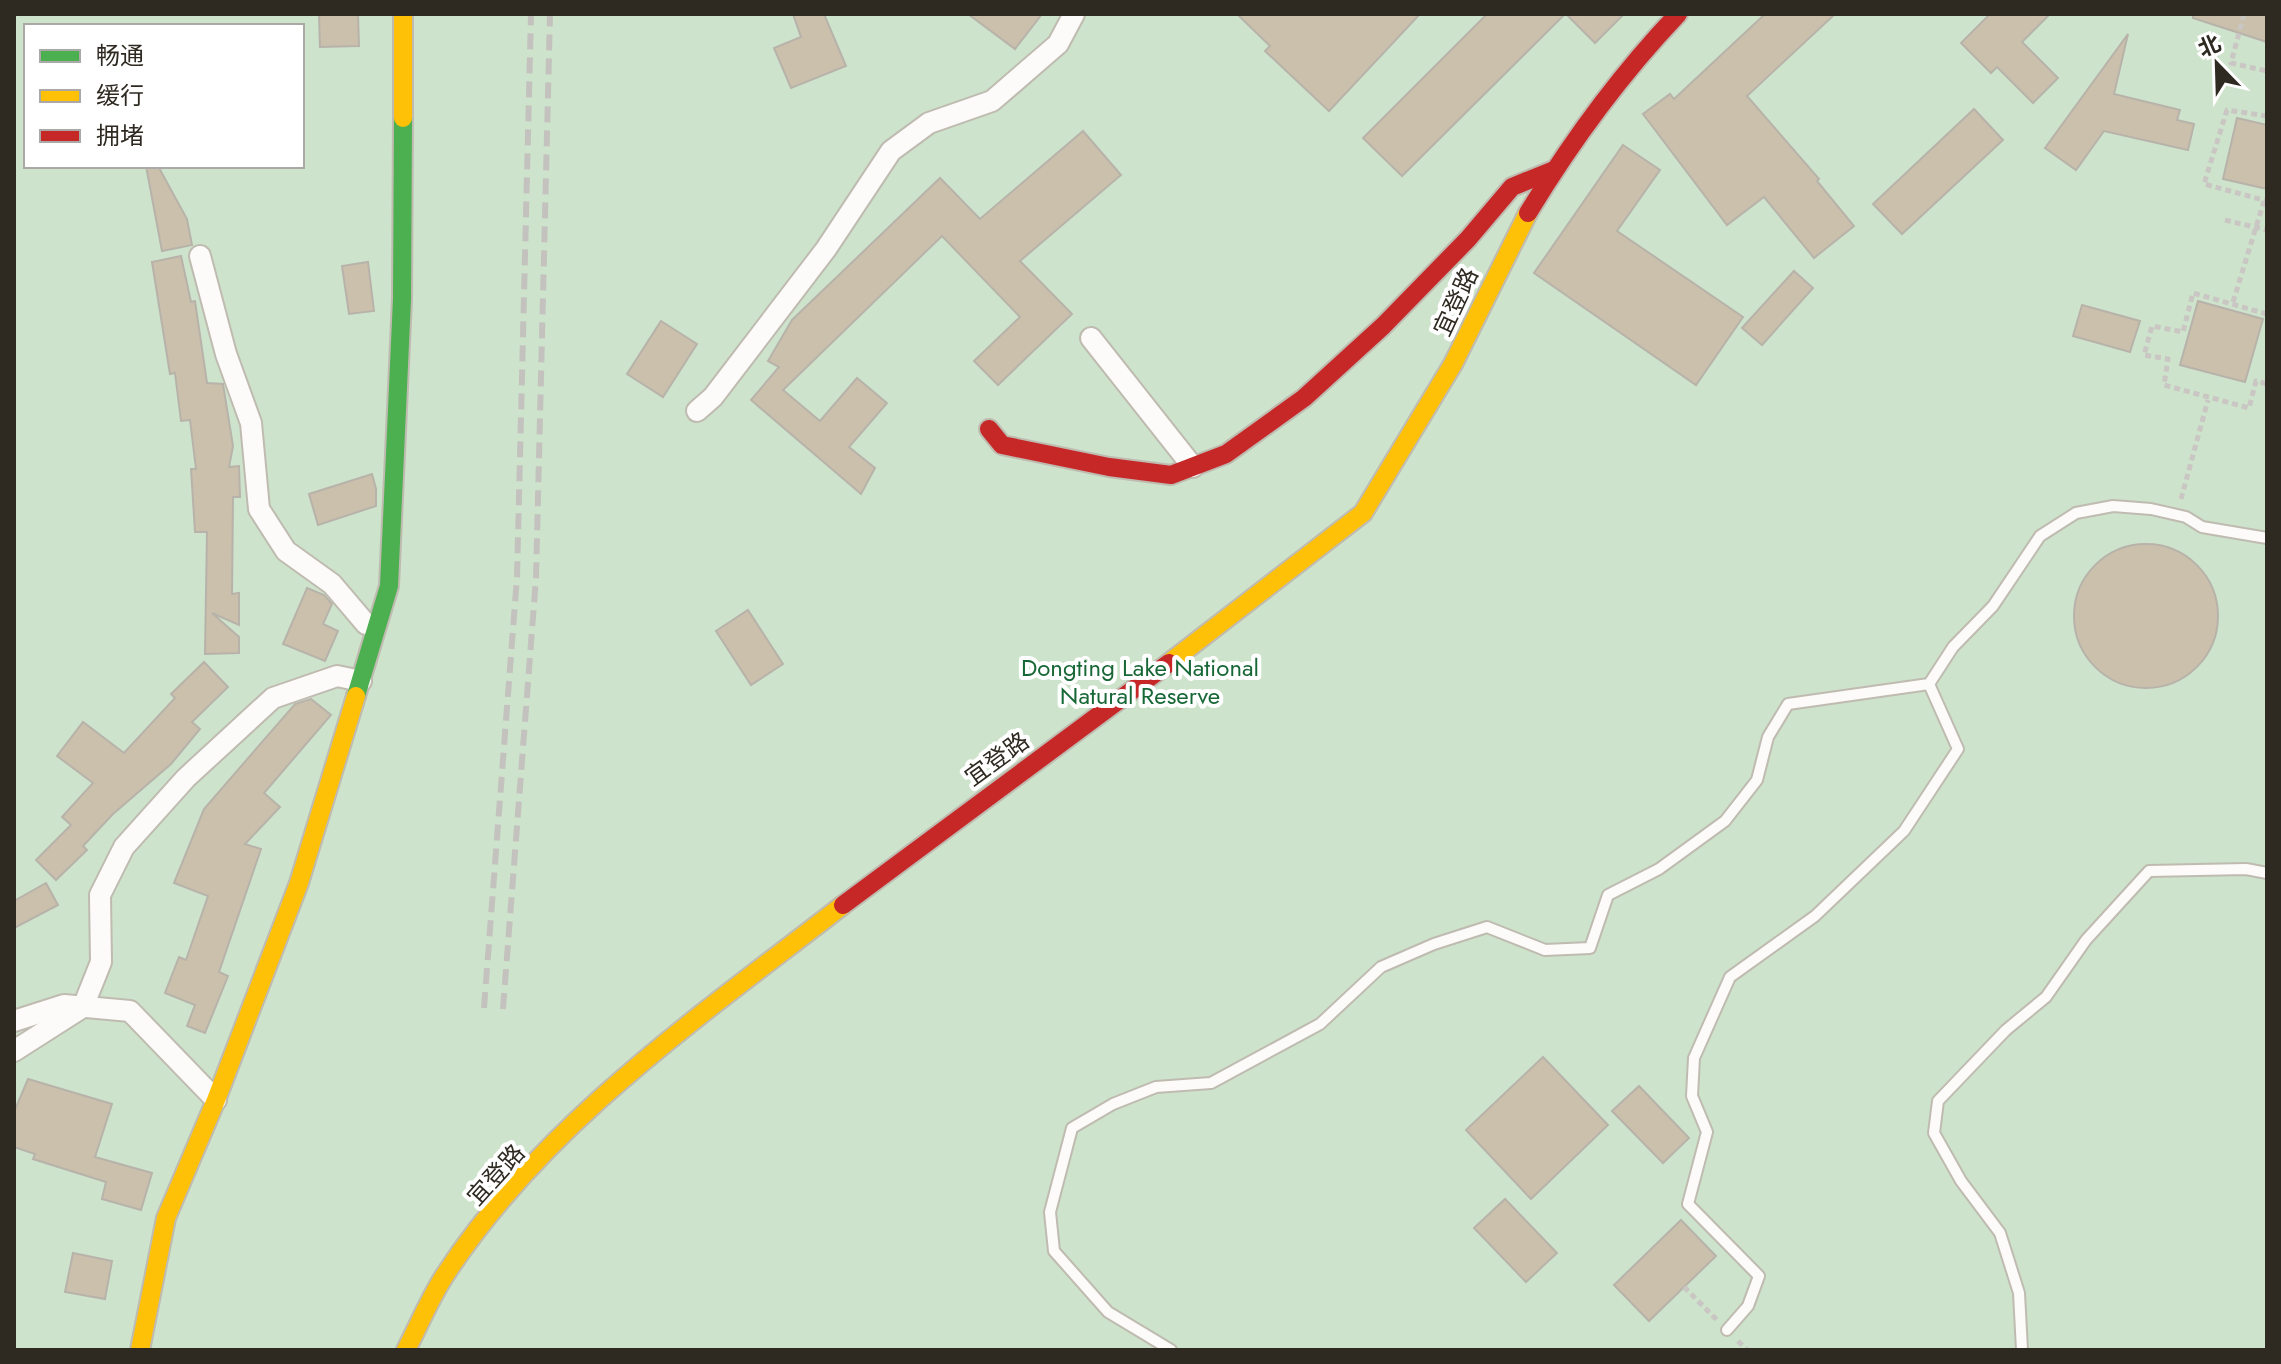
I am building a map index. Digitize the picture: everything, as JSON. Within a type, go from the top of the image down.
[{"type":"street","points":[[140,1350],[166,1218],[216,1100],[299,883],[389,586],[402,299],[403,14]]},
{"type":"street","points":[[697,411],[713,397],[826,249],[891,151],[929,123],[992,101],[1058,44],[1074,14]]},
{"type":"street","name":"宜登路","points":[[406,1350],[445,1275],[515,1186],[575,1125],[670,1040],[934,834],[1191,647],[1363,513],[1453,364],[1510,244],[1554,170],[1637,57],[1678,14]]},
{"type":"street","points":[[989,429],[1002,445],[1109,467],[1171,475],[1226,454],[1304,398],[1383,326],[1468,239],[1512,187],[1554,170]]},
{"type":"street","points":[[200,256],[226,354],[251,423],[259,509],[286,551],[332,584],[366,624]]},
{"type":"street","points":[[1091,338],[1193,467]]},
{"type":"street","points":[[14,1051],[83,1007],[101,962],[100,895],[124,847],[186,778],[273,698],[337,676],[361,681]]},
{"type":"street","points":[[14,1021],[64,1005],[130,1011],[216,1100]]},
{"type":"lane","points":[[1171,1350],[1108,1312],[1054,1251],[1050,1212],[1072,1128],[1113,1104],[1156,1087],[1211,1083],[1320,1024],[1381,967],[1434,944],[1487,927],[1545,950],[1590,948],[1608,895],[1659,869],[1725,821],[1757,780],[1768,737],[1788,704],[1929,684],[1953,647],[1993,606],[2040,536],[2076,513],[2113,506],[2176,515],[2202,527],[2267,538]]},
{"type":"lane","points":[[1727,1330],[1748,1306],[1759,1276],[1688,1204],[1707,1132],[1692,1096],[1694,1058],[1730,977],[1815,916],[1904,831],[1958,749],[1929,684]]},
{"type":"lane","points":[[2022,1350],[2019,1293],[2000,1233],[1961,1181],[1934,1133],[1938,1101],[2006,1030],[2046,997],[2086,940],[2149,871],[2246,869],[2267,873]]},
{"type":"path","points":[[2244,14],[2231,63],[2267,71]]},
{"type":"path","points":[[2233,302],[2266,201],[2204,184],[2227,110],[2267,116]]},
{"type":"path","points":[[2225,220],[2267,230]]},
{"type":"path","points":[[2267,314],[2193,293],[2183,332],[2152,326],[2144,355],[2168,359],[2164,385],[2208,400],[2249,408],[2256,381],[2267,384]]},
{"type":"path","points":[[2176,515],[2208,400]]},
{"type":"green space","name":"Dongting Lake National Natural Reserve","points":[[14,14],[2267,14],[2267,1350],[14,1350]]},
{"type":"building","points":[[319,14],[358,14],[359,46],[320,47]]},
{"type":"building","points":[[793,14],[824,14],[846,66],[791,88],[774,48],[801,37]]},
{"type":"building","points":[[968,14],[1042,14],[1015,49]]},
{"type":"building","points":[[1237,14],[1420,14],[1329,111],[1265,51],[1270,46]]},
{"type":"building","points":[[1487,14],[1565,14],[1402,176],[1363,138]]},
{"type":"building","points":[[1566,14],[1624,14],[1595,43]]},
{"type":"building","points":[[1765,14],[1835,14],[1747,96],[1819,179],[1817,181],[1854,226],[1814,258],[1764,197],[1727,225],[1643,114],[1670,94],[1674,99]]},
{"type":"building","points":[[1990,14],[2050,14],[2022,42],[2058,78],[2033,103],[1997,67],[1991,73],[1961,43]]},
{"type":"building","points":[[2193,14],[2267,14],[2267,42],[2193,18]]},
{"type":"building","points":[[2128,34],[2114,94],[2180,110],[2177,120],[2194,124],[2188,150],[2104,131],[2076,170],[2045,148]]},
{"type":"building","points":[[1974,109],[2003,140],[1902,234],[1873,204]]},
{"type":"building","points":[[2237,118],[2267,125],[2267,189],[2223,179]]},
{"type":"building","points":[[1083,131],[1121,175],[1020,261],[1072,314],[998,385],[974,361],[1020,317],[942,236],[783,390],[820,421],[857,378],[887,403],[849,447],[875,468],[861,494],[751,400],[779,367],[768,361],[792,320],[940,178],[980,219]]},
{"type":"building","points":[[1623,145],[1660,170],[1617,231],[1743,317],[1696,385],[1534,273]]},
{"type":"building","points":[[146,168],[159,168],[187,219],[192,245],[162,251]]},
{"type":"building","points":[[181,256],[191,302],[195,301],[207,383],[223,384],[233,446],[229,467],[239,466],[240,497],[233,497],[232,594],[239,593],[239,625],[212,613],[239,637],[239,653],[205,654],[207,532],[195,532],[191,469],[196,469],[190,420],[181,421],[175,373],[170,374],[152,262]]},
{"type":"building","points":[[368,262],[374,311],[349,314],[342,266]]},
{"type":"building","points":[[1794,271],[1813,288],[1762,345],[1742,328]]},
{"type":"building","points":[[2198,301],[2263,319],[2245,382],[2180,365]]},
{"type":"building","points":[[2082,305],[2140,321],[2130,352],[2073,336]]},
{"type":"building","points":[[661,321],[697,344],[663,397],[627,374]]},
{"type":"building","points":[[372,474],[376,506],[318,525],[309,494]]},
{"type":"building","points":[[2146,544],[2173,550],[2197,565],[2212,589],[2218,616],[2212,643],[2197,667],[2173,682],[2146,688],[2119,682],[2095,667],[2080,643],[2074,616],[2080,589],[2095,565],[2119,550]]},
{"type":"building","points":[[307,588],[324,595],[332,604],[323,624],[338,631],[325,661],[283,644]]},
{"type":"building","points":[[748,610],[783,664],[751,685],[716,631]]},
{"type":"building","points":[[204,662],[228,687],[192,722],[200,729],[171,764],[113,814],[83,846],[87,850],[56,880],[36,860],[71,825],[62,817],[93,783],[57,756],[83,722],[124,753],[175,698],[171,694]]},
{"type":"building","points":[[311,699],[331,715],[264,793],[280,807],[245,844],[261,849],[219,972],[228,976],[205,1033],[187,1026],[195,1005],[165,993],[179,957],[186,960],[208,896],[174,883],[204,809],[295,704]]},
{"type":"building","points":[[46,883],[58,905],[14,928],[14,901]]},
{"type":"building","points":[[1543,1057],[1608,1125],[1531,1199],[1466,1130]]},
{"type":"building","points":[[28,1079],[112,1104],[95,1157],[152,1173],[141,1210],[102,1199],[106,1182],[33,1159],[35,1154],[14,1147],[14,1112]]},
{"type":"building","points":[[1639,1086],[1689,1138],[1663,1163],[1612,1111]]},
{"type":"building","points":[[1505,1199],[1557,1253],[1526,1282],[1474,1228]]},
{"type":"building","points":[[1681,1220],[1716,1256],[1649,1321],[1614,1285]]},
{"type":"building","points":[[73,1253],[112,1261],[105,1299],[65,1292]]},
{"type":"railway","points":[[484,1008],[517,577],[531,14]]},
{"type":"railway","points":[[503,1009],[536,578],[550,14]]},
{"type":"traffic: fast","points":[[356,696],[389,586],[402,299],[403,118]]},
{"type":"traffic: slow","points":[[403,14],[403,118]]},
{"type":"traffic: slow","points":[[1169,663],[1363,513],[1453,364],[1528,213]]},
{"type":"traffic: slow","points":[[140,1350],[166,1218],[216,1100],[299,883],[356,696]]},
{"type":"traffic: slow","points":[[406,1350],[445,1275],[485,1220],[529,1168],[629,1074],[843,905]]},
{"type":"traffic: jam","points":[[1528,213],[1598,109],[1678,14]]},
{"type":"traffic: jam","points":[[989,429],[1002,445],[1109,467],[1171,475],[1226,454],[1304,398],[1383,326],[1468,239],[1512,187],[1554,170]]},
{"type":"traffic: jam","points":[[843,905],[1169,663]]}]
